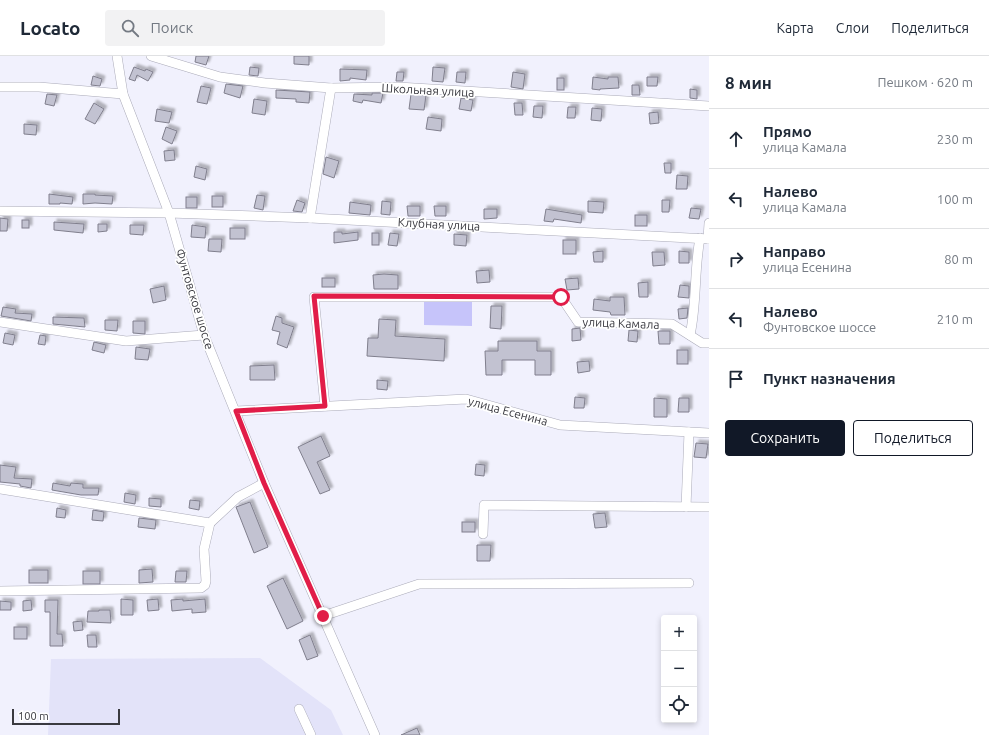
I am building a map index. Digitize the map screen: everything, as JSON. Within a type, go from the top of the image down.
[{"type":"street","name":"Фунтовское шоссе","points":[[117,56],[123,94],[169,213],[204,335],[264,483],[375,735]]},
{"type":"street","name":"Школьная улица","points":[[151,56],[220,78],[265,83],[331,88],[398,87],[709,106]]},
{"type":"street","points":[[0,87],[39,86],[123,94]]},
{"type":"street","points":[[310,218],[331,88]]},
{"type":"street","name":"Клубная улица","points":[[0,211],[169,213],[310,218],[706,239]]},
{"type":"street","points":[[690,335],[693,320],[697,256],[706,239],[709,223]]},
{"type":"street","name":"улица Камала","points":[[325,406],[314,296],[561,297],[578,322],[672,324],[702,343],[709,343]]},
{"type":"street","points":[[0,322],[126,341],[204,335]]},
{"type":"street","name":"улица Есенина","points":[[236,411],[466,399],[560,425],[709,433]]},
{"type":"street","points":[[686,506],[689,432]]},
{"type":"street","points":[[0,591],[201,588],[205,585],[206,580],[204,549],[210,523],[238,497],[264,483]]},
{"type":"street","points":[[0,489],[210,523]]},
{"type":"street","points":[[483,534],[484,505],[709,507]]},
{"type":"street","points":[[323,616],[420,584],[689,583]]},
{"type":"street","points":[[299,709],[311,735]]},
{"type":"shaded area","points":[[424,301],[472,302],[472,326],[424,325]]},
{"type":"shaded area","points":[[260,658],[331,710],[343,735],[48,735],[51,659]]},
{"type":"building","points":[[196,56],[209,56],[206,65],[195,62]]},
{"type":"building","points":[[294,56],[309,56],[309,65],[294,64]]},
{"type":"building","points":[[134,67],[153,72],[148,81],[137,75],[135,81],[129,79]]},
{"type":"building","points":[[250,67],[259,68],[258,76],[249,75]]},
{"type":"building","points":[[433,67],[445,68],[443,82],[432,81]]},
{"type":"building","points":[[340,69],[367,70],[366,80],[350,78],[350,80],[340,81]]},
{"type":"building","points":[[397,72],[404,72],[403,81],[396,81]]},
{"type":"building","points":[[457,72],[466,72],[465,83],[456,82]]},
{"type":"building","points":[[513,72],[525,74],[523,89],[511,87]]},
{"type":"building","points":[[93,76],[102,79],[100,86],[91,85]]},
{"type":"building","points":[[593,77],[608,79],[608,77],[618,77],[619,88],[600,90],[592,89]]},
{"type":"building","points":[[647,77],[658,77],[657,86],[647,86]]},
{"type":"building","points":[[557,78],[564,78],[564,90],[557,90]]},
{"type":"building","points":[[226,84],[243,86],[240,98],[224,93]]},
{"type":"building","points":[[632,85],[639,85],[640,95],[632,95]]},
{"type":"building","points":[[201,86],[211,88],[207,104],[197,102]]},
{"type":"building","points":[[690,89],[697,90],[697,99],[690,98]]},
{"type":"building","points":[[276,90],[310,92],[309,103],[296,102],[296,99],[276,98]]},
{"type":"building","points":[[372,93],[383,93],[381,103],[363,100],[362,103],[353,101],[354,94],[372,95]]},
{"type":"building","points":[[47,94],[57,95],[54,106],[45,104]]},
{"type":"building","points":[[411,94],[426,95],[424,110],[409,109]]},
{"type":"building","points":[[461,98],[473,100],[471,111],[459,109]]},
{"type":"building","points":[[254,99],[267,101],[265,115],[252,113]]},
{"type":"building","points":[[94,103],[104,109],[95,124],[85,119]]},
{"type":"building","points":[[514,103],[522,103],[523,115],[515,115]]},
{"type":"building","points":[[534,106],[543,106],[542,118],[533,117]]},
{"type":"building","points":[[568,107],[576,107],[575,118],[567,118]]},
{"type":"building","points":[[592,108],[602,109],[601,121],[591,120]]},
{"type":"building","points":[[157,109],[172,112],[169,123],[155,121]]},
{"type":"building","points":[[658,112],[659,123],[650,124],[649,113]]},
{"type":"building","points":[[428,117],[442,119],[441,131],[426,129]]},
{"type":"building","points":[[24,124],[37,125],[36,135],[24,134]]},
{"type":"building","points":[[166,127],[177,131],[172,144],[162,139]]},
{"type":"building","points":[[174,150],[175,160],[165,161],[164,151]]},
{"type":"building","points":[[326,157],[339,161],[334,178],[323,174]]},
{"type":"building","points":[[664,163],[671,163],[671,173],[665,173]]},
{"type":"building","points":[[196,166],[207,169],[205,180],[194,177]]},
{"type":"building","points":[[677,175],[688,176],[687,189],[676,189]]},
{"type":"building","points":[[49,194],[73,197],[72,204],[49,204]]},
{"type":"building","points":[[83,194],[113,196],[112,204],[83,204]]},
{"type":"building","points":[[257,195],[265,196],[263,210],[254,208]]},
{"type":"building","points":[[212,196],[223,196],[223,207],[212,207]]},
{"type":"building","points":[[186,197],[197,197],[197,208],[186,208]]},
{"type":"building","points":[[297,200],[305,203],[302,212],[293,211]]},
{"type":"building","points":[[662,200],[670,200],[669,212],[662,212]]},
{"type":"building","points":[[382,201],[391,202],[390,215],[381,214]]},
{"type":"building","points":[[588,201],[604,202],[603,213],[588,212]]},
{"type":"building","points":[[350,202],[371,205],[370,215],[349,213]]},
{"type":"building","points":[[407,206],[420,206],[420,216],[408,216]]},
{"type":"building","points":[[434,206],[446,206],[446,216],[435,216]]},
{"type":"building","points":[[691,208],[701,209],[699,219],[689,218]]},
{"type":"building","points":[[484,209],[497,209],[497,218],[484,219]]},
{"type":"building","points":[[546,209],[582,215],[581,223],[554,219],[553,222],[544,221]]},
{"type":"building","points":[[635,215],[647,215],[647,226],[635,226]]},
{"type":"building","points":[[0,218],[8,219],[7,231],[0,231]]},
{"type":"building","points":[[22,220],[29,220],[29,228],[22,228]]},
{"type":"building","points":[[54,222],[84,224],[83,233],[54,230]]},
{"type":"building","points":[[98,224],[107,224],[107,231],[98,232]]},
{"type":"building","points":[[130,225],[144,225],[143,235],[130,234]]},
{"type":"building","points":[[192,225],[206,227],[205,238],[191,237]]},
{"type":"building","points":[[230,228],[245,228],[245,239],[230,239]]},
{"type":"building","points":[[334,232],[342,232],[342,234],[358,232],[358,240],[334,243]]},
{"type":"building","points":[[372,233],[379,233],[379,245],[372,245]]},
{"type":"building","points":[[390,233],[399,234],[397,246],[388,245]]},
{"type":"building","points":[[454,234],[467,235],[466,246],[454,245]]},
{"type":"building","points":[[209,239],[222,239],[221,252],[208,251]]},
{"type":"building","points":[[563,240],[576,240],[576,254],[563,254]]},
{"type":"building","points":[[603,251],[603,262],[594,262],[593,252]]},
{"type":"building","points":[[679,251],[689,252],[689,263],[679,263]]},
{"type":"building","points":[[652,252],[664,252],[665,265],[653,266]]},
{"type":"building","points":[[489,270],[490,282],[477,283],[476,271]]},
{"type":"building","points":[[373,275],[398,275],[398,289],[374,289]]},
{"type":"building","points":[[322,278],[335,278],[335,287],[322,287]]},
{"type":"building","points":[[578,278],[579,289],[567,290],[565,279]]},
{"type":"building","points":[[648,282],[648,297],[639,297],[638,283]]},
{"type":"building","points":[[680,285],[689,286],[689,298],[678,297]]},
{"type":"building","points":[[164,286],[166,300],[153,303],[150,289]]},
{"type":"building","points":[[610,297],[624,297],[625,315],[611,315],[610,312],[593,310],[594,299],[610,301]]},
{"type":"building","points":[[491,306],[502,306],[501,329],[490,328]]},
{"type":"building","points":[[3,307],[16,309],[15,313],[32,314],[31,321],[1,316]]},
{"type":"building","points":[[688,308],[687,318],[679,319],[678,309]]},
{"type":"building","points":[[276,316],[282,318],[282,323],[294,327],[287,348],[277,344],[280,332],[272,330]]},
{"type":"building","points":[[53,317],[84,318],[85,327],[53,324]]},
{"type":"building","points":[[379,319],[396,320],[395,336],[445,339],[444,361],[367,356],[368,338],[378,338]]},
{"type":"building","points":[[105,320],[118,320],[117,331],[105,330]]},
{"type":"building","points":[[133,321],[145,321],[145,334],[133,333]]},
{"type":"building","points":[[580,328],[581,340],[572,341],[572,329]]},
{"type":"building","points":[[629,330],[638,331],[637,342],[628,341]]},
{"type":"building","points":[[658,331],[670,331],[670,344],[659,344]]},
{"type":"building","points":[[5,333],[15,335],[13,345],[3,343]]},
{"type":"building","points":[[40,335],[46,336],[45,345],[38,344]]},
{"type":"building","points":[[498,341],[537,341],[537,351],[551,351],[551,375],[535,375],[535,360],[502,360],[502,375],[486,375],[485,351],[498,351]]},
{"type":"building","points":[[94,342],[106,345],[104,353],[92,350]]},
{"type":"building","points":[[136,347],[150,349],[148,360],[135,359]]},
{"type":"building","points":[[677,350],[688,350],[688,364],[677,364]]},
{"type":"building","points":[[589,361],[590,371],[578,373],[577,362]]},
{"type":"building","points":[[274,365],[275,380],[250,380],[250,366]]},
{"type":"building","points":[[377,380],[388,381],[387,390],[377,389]]},
{"type":"building","points":[[575,397],[585,398],[584,408],[574,408]]},
{"type":"building","points":[[654,398],[667,399],[667,417],[654,417]]},
{"type":"building","points":[[679,398],[689,398],[689,412],[678,412]]},
{"type":"building","points":[[321,436],[330,456],[317,462],[330,490],[320,494],[298,447]]},
{"type":"building","points":[[696,443],[708,444],[706,458],[694,457]]},
{"type":"building","points":[[476,464],[485,465],[484,476],[475,475]]},
{"type":"building","points":[[0,465],[16,467],[14,478],[32,479],[31,488],[20,486],[20,484],[0,482]]},
{"type":"building","points":[[53,483],[70,486],[71,483],[83,484],[83,488],[99,488],[98,495],[81,495],[52,490]]},
{"type":"building","points":[[125,493],[136,495],[135,504],[124,502]]},
{"type":"building","points":[[149,498],[161,499],[161,507],[149,506]]},
{"type":"building","points":[[190,500],[200,501],[199,510],[189,508]]},
{"type":"building","points":[[250,502],[268,547],[254,553],[236,507]]},
{"type":"building","points":[[57,508],[66,510],[65,518],[56,517]]},
{"type":"building","points":[[93,510],[104,512],[103,521],[92,520]]},
{"type":"building","points":[[605,513],[607,527],[595,528],[593,514]]},
{"type":"building","points":[[139,518],[156,520],[155,529],[138,527]]},
{"type":"building","points":[[462,522],[475,522],[475,532],[462,532]]},
{"type":"building","points":[[477,545],[491,545],[490,561],[477,561]]},
{"type":"building","points":[[152,569],[153,582],[139,583],[139,570]]},
{"type":"building","points":[[29,570],[48,570],[48,583],[29,583]]},
{"type":"building","points":[[83,571],[100,571],[100,584],[83,584]]},
{"type":"building","points":[[176,571],[187,571],[186,582],[175,582]]},
{"type":"building","points":[[283,578],[303,621],[287,629],[267,586]]},
{"type":"building","points":[[121,599],[133,600],[133,615],[121,615]]},
{"type":"building","points":[[158,599],[159,610],[148,611],[147,600]]},
{"type":"building","points":[[183,599],[183,601],[205,599],[206,612],[192,613],[192,609],[172,611],[171,600]]},
{"type":"building","points":[[31,600],[32,610],[23,611],[23,601]]},
{"type":"building","points":[[45,600],[58,600],[57,634],[62,634],[63,646],[50,646],[50,612],[45,612]]},
{"type":"building","points":[[0,601],[11,602],[11,610],[0,610]]},
{"type":"building","points":[[110,610],[111,623],[87,622],[88,611]]},
{"type":"building","points":[[82,621],[83,630],[74,631],[73,622]]},
{"type":"building","points":[[14,627],[27,627],[27,639],[14,639]]},
{"type":"building","points":[[87,635],[96,635],[97,647],[88,647]]},
{"type":"building","points":[[310,635],[318,656],[307,660],[299,640]]},
{"type":"building","points":[[417,728],[420,735],[401,735]]},
{"type":"route","points":[[323,616],[264,483],[236,411],[325,406],[314,296],[561,297]]}]
